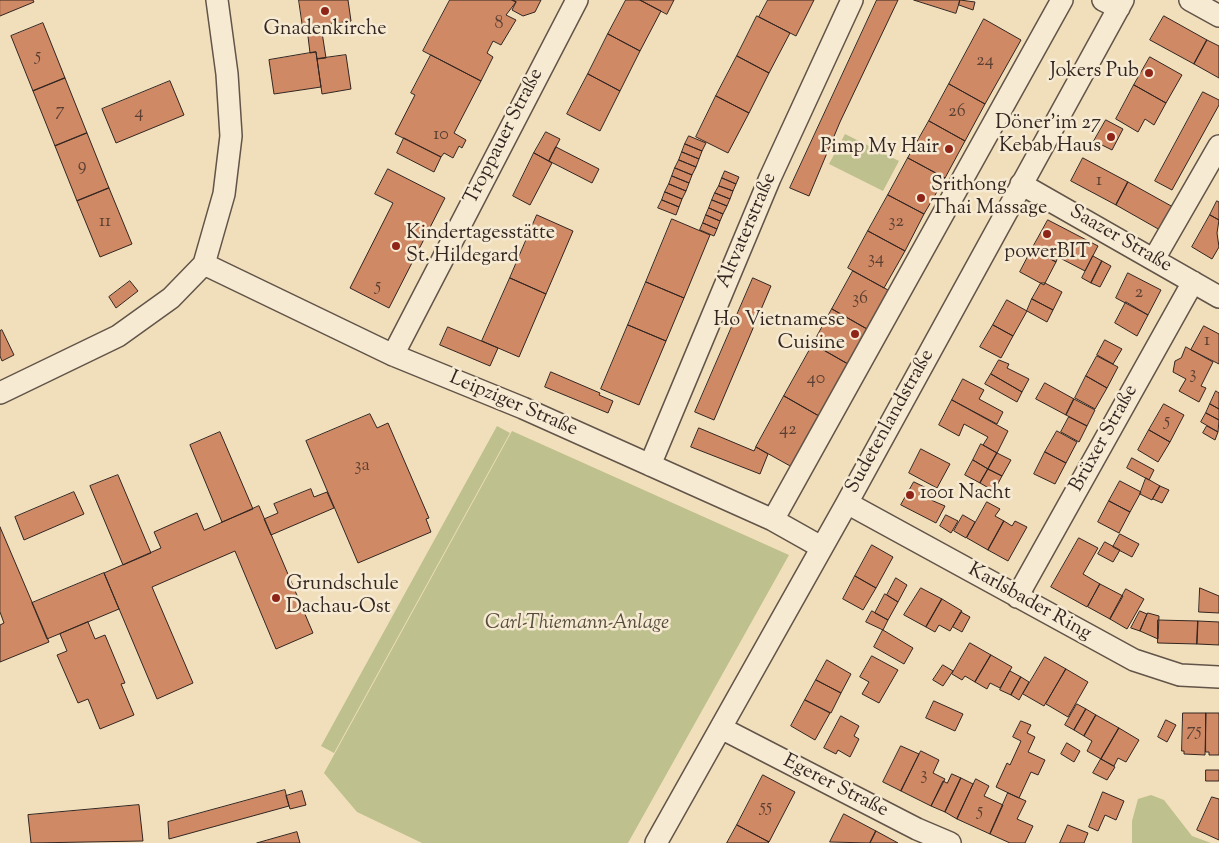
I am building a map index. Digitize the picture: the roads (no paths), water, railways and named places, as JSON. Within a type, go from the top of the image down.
[{"type":"street","points":[[0,393],[118,336],[171,298],[204,264],[224,194],[231,136],[228,74],[217,0]]},
{"type":"street","name":"Troppauer Straße","points":[[393,355],[577,0]]},
{"type":"street","name":"Altvaterstraße","points":[[650,465],[770,178],[852,0]]},
{"type":"street","points":[[773,520],[1062,0]]},
{"type":"street","points":[[1190,0],[1219,16]]},
{"type":"street","name":"Sudetenlandstraße","points":[[656,843],[847,503],[1021,184],[1115,3]]},
{"type":"street","points":[[1154,259],[1219,146]]},
{"type":"street","name":"Saazer Straße","points":[[1021,184],[1219,297]]},
{"type":"street","name":"Leipziger Straße","points":[[204,264],[393,355],[523,408],[773,520],[821,547]]},
{"type":"street","name":"Brüxer Straße","points":[[1017,597],[1192,282]]},
{"type":"street","name":"Karlsbader Ring","points":[[847,503],[1134,660],[1180,675],[1219,677]]},
{"type":"street","name":"Egerer Straße","points":[[721,728],[917,829],[950,843]]},
{"type":"place","name":"Gnadenkirche","points":[[325,11]]},
{"type":"place","name":"Jokers Pub","points":[[1149,73]]},
{"type":"place","name":"Döner'im 27 Kebab Haus","points":[[1111,137]]},
{"type":"place","name":"Pimp My Hair","points":[[949,149]]},
{"type":"place","name":"Srithong Thai Massage","points":[[921,198]]},
{"type":"place","name":"powerBIT","points":[[1047,234]]},
{"type":"place","name":"Kindertagesstätte St. Hildegard","points":[[396,246]]},
{"type":"place","name":"Ho Vietnamese Cuisine","points":[[855,334]]},
{"type":"place","name":"1001 Nacht","points":[[910,495]]},
{"type":"place","name":"Grundschule Dachau-Ost","points":[[276,598]]},
{"type":"park label","name":"Carl-Thiemann-Anlage","points":[[577,625]]}]
